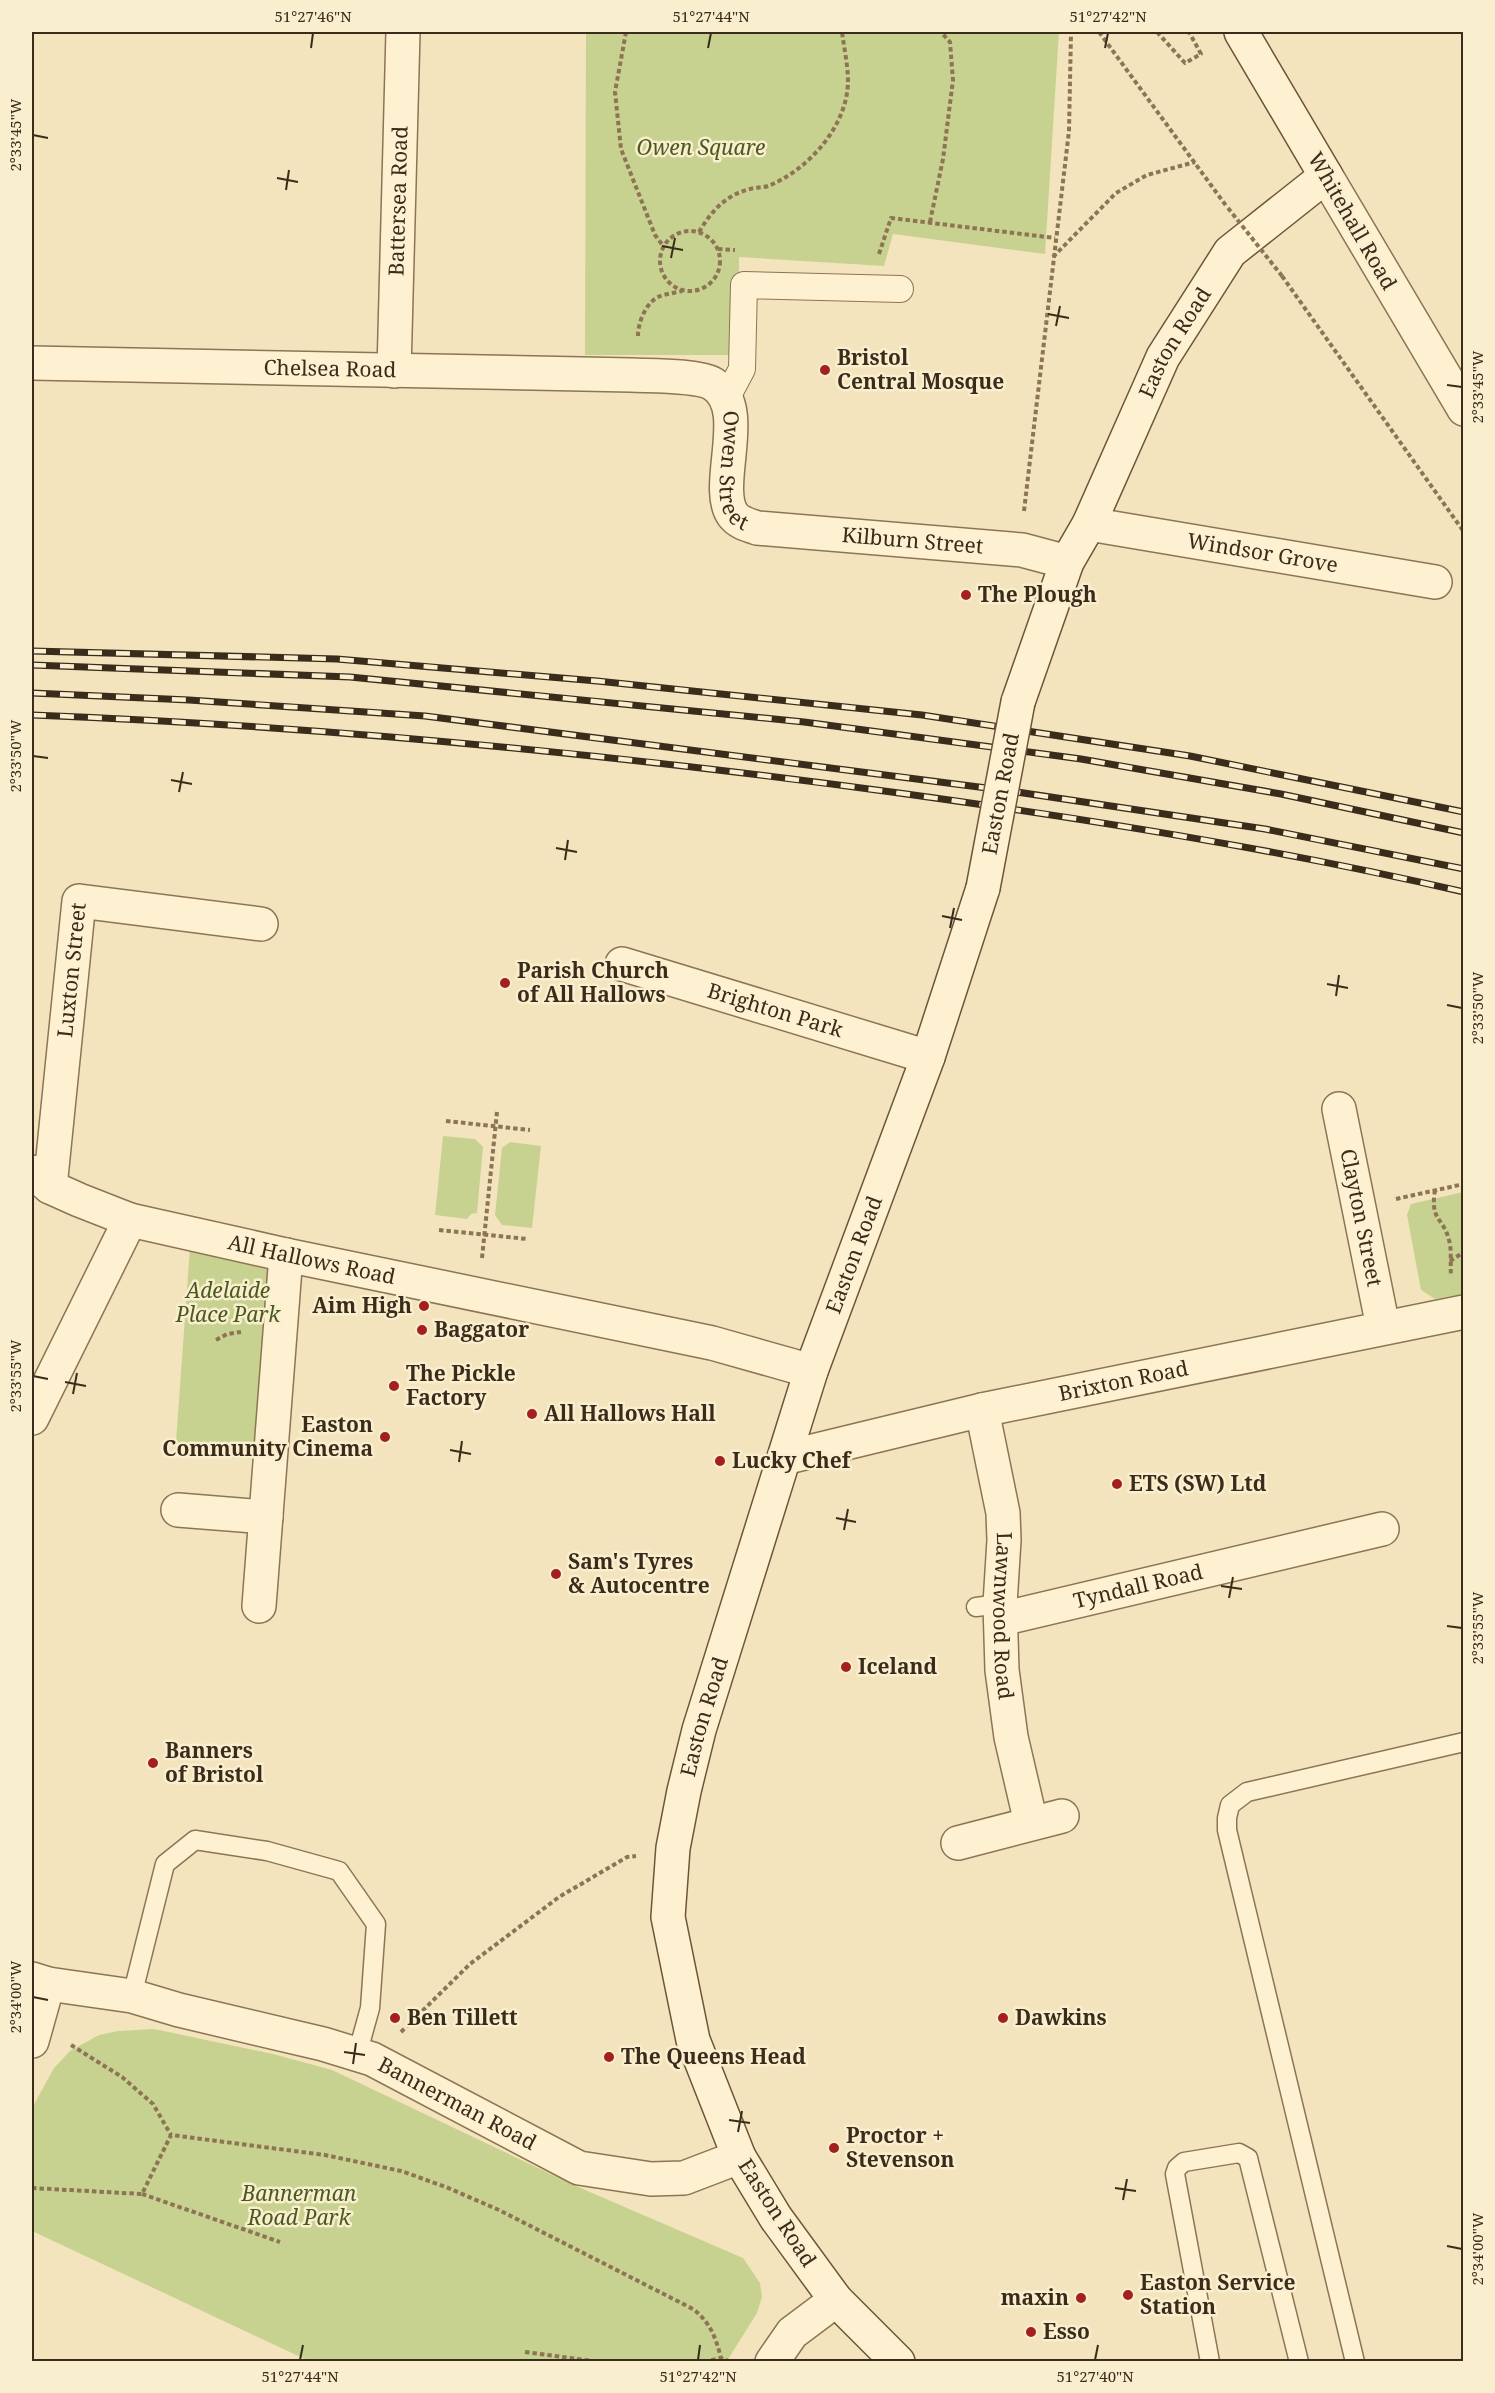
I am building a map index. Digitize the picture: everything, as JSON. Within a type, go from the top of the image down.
[{"type":"street","name":"Battersea Road","points":[[394,371],[403,32]]},
{"type":"street","name":"Whitehall Road","points":[[1241,32],[1464,410]]},
{"type":"street","name":"Easton Road","points":[[898,2361],[836,2300],[776,2218],[739,2157],[693,2040],[668,1917],[673,1848],[699,1730],[811,1371],[928,1057],[983,888],[1018,702],[1067,561],[1089,524],[1163,357],[1230,252],[1326,176]]},
{"type":"street","name":"Owen Street","points":[[725,401],[742,369],[744,285],[900,289]]},
{"type":"street","name":"Chelsea Road","points":[[32,363],[631,375]]},
{"type":"street","name":"Owen Street","points":[[631,375],[696,379],[713,384],[725,401],[731,422],[729,506],[734,516],[745,524],[758,528]]},
{"type":"street","name":"Windsor Grove","points":[[1089,524],[1435,582]]},
{"type":"street","name":"Kilburn Street","points":[[758,528],[1022,550],[1067,561]]},
{"type":"street","name":"Luxton Street","points":[[41,1179],[79,901],[261,924]]},
{"type":"street","name":"Brighton Park","points":[[622,964],[928,1057]]},
{"type":"street","name":"Clayton Street","points":[[1340,1109],[1383,1327]]},
{"type":"street","name":"All Hallows Road","points":[[41,1179],[79,1200],[130,1220],[286,1255],[712,1342],[811,1371]]},
{"type":"street","points":[[32,1418],[130,1220]]},
{"type":"street","points":[[259,1606],[286,1255]]},
{"type":"street","name":"Brixton Road","points":[[784,1458],[982,1410],[1460,1313]]},
{"type":"street","name":"Lawnwood Road","points":[[982,1410],[1003,1514],[1004,1540],[992,1610],[1011,1737],[1031,1823]]},
{"type":"street","points":[[178,1510],[266,1517]]},
{"type":"street","name":"Tyndall Road","points":[[992,1610],[1382,1529]]},
{"type":"street","points":[[957,1843],[1062,1816]]},
{"type":"street","points":[[32,2041],[40,1982]]},
{"type":"street","name":"Bannerman Road","points":[[40,1982],[132,1996],[365,2057],[579,2168],[651,2179],[684,2178],[739,2157]]},
{"type":"street","points":[[772,2361],[792,2333],[836,2300]]},
{"type":"lane","points":[[1355,2361],[1227,1830],[1227,1818],[1230,1805],[1247,1792],[1464,1742]]},
{"type":"lane","points":[[132,1996],[165,1864],[195,1840],[267,1851],[339,1870],[376,1924],[365,2057]]},
{"type":"lane","points":[[1210,2361],[1175,2174],[1177,2168],[1184,2162],[1239,2153],[1248,2158],[1299,2361]]},
{"type":"path","points":[[626,32],[615,92],[621,149],[655,235],[664,247]]},
{"type":"path","points":[[699,232],[713,210],[722,202],[748,189],[766,186],[804,166],[838,123],[848,84],[843,32]]},
{"type":"path","points":[[930,222],[943,159],[953,80],[950,42],[941,32]]},
{"type":"path","points":[[1022,550],[1023,512],[1069,131],[1071,32]]},
{"type":"path","points":[[1099,32],[1228,208],[1282,276],[1464,532]]},
{"type":"path","points":[[1157,32],[1185,63],[1201,54],[1189,32]]},
{"type":"path","points":[[1052,258],[1116,193],[1147,175],[1195,162]]},
{"type":"path","points":[[878,256],[891,218],[1055,238]]},
{"type":"path","points":[[631,375],[639,348],[638,329],[645,311],[657,298],[683,291],[696,291],[709,286],[717,276],[720,263],[718,249],[710,239],[699,232],[685,231],[673,237],[664,247],[660,260],[663,273],[671,284],[683,291]]},
{"type":"path","points":[[718,249],[741,250]]},
{"type":"path","points":[[478,1294],[497,1112]]},
{"type":"path","points":[[446,1121],[530,1130]]},
{"type":"path","points":[[1360,1207],[1464,1184]]},
{"type":"path","points":[[1434,1190],[1432,1206],[1450,1243],[1450,1262],[1460,1313]]},
{"type":"path","points":[[439,1230],[527,1239]]},
{"type":"path","points":[[1450,1262],[1464,1252]]},
{"type":"path","points":[[365,2057],[471,1964],[559,1897],[627,1857],[673,1848]]},
{"type":"path","points":[[70,2044],[122,2077],[153,2104],[171,2135]]},
{"type":"path","points":[[142,2194],[171,2135]]},
{"type":"path","points":[[171,2135],[324,2155],[401,2171],[446,2187],[543,2231],[693,2309],[708,2324],[716,2338],[721,2358]]},
{"type":"path","points":[[32,2188],[142,2194],[280,2242]]},
{"type":"path","points":[[525,2352],[600,2361]]},
{"type":"path","points":[[704,2361],[721,2358],[731,2361]]},
{"type":"green space","name":"Owen Square","points":[[586,32],[1059,32],[1045,254],[893,234],[884,266],[739,257],[739,355],[585,355]]},
{"type":"green space","points":[[443,1136],[475,1139],[483,1147],[477,1213],[471,1214],[467,1219],[435,1215]]},
{"type":"green space","points":[[510,1142],[541,1146],[532,1228],[502,1225],[495,1215],[502,1148]]},
{"type":"green space","points":[[1463,1192],[1463,1294],[1435,1299],[1421,1290],[1407,1215],[1411,1204]]},
{"type":"green space","name":"Adelaide Place Park","points":[[190,1247],[274,1267],[258,1459],[175,1456]]},
{"type":"green space","name":"Bannerman Road Park","points":[[154,2029],[273,2054],[332,2070],[576,2186],[743,2258],[760,2283],[762,2297],[757,2313],[727,2361],[309,2361],[32,2231],[32,2108],[54,2068],[70,2051],[99,2035],[118,2031]]},
{"type":"railway","points":[[32,651],[337,659],[597,681],[922,715],[1190,756],[1464,812]]},
{"type":"railway","points":[[32,665],[350,677],[804,722],[1081,759],[1281,794],[1464,833]]},
{"type":"railway","points":[[32,693],[189,700],[425,716],[1010,791],[1265,829],[1464,869]]},
{"type":"railway","points":[[32,715],[358,734],[575,754],[791,779],[1112,824],[1323,862],[1464,892]]},
{"type":"place","name":"Bristol Central Mosque","points":[[825,370]]},
{"type":"place","name":"The Plough","points":[[966,595]]},
{"type":"place","name":"Parish Church of All Hallows","points":[[505,983]]},
{"type":"place","name":"Aim High","points":[[424,1306]]},
{"type":"place","name":"Baggator","points":[[422,1330]]},
{"type":"place","name":"The Pickle Factory","points":[[394,1386]]},
{"type":"place","name":"All Hallows Hall","points":[[532,1414]]},
{"type":"place","name":"Easton Community Cinema","points":[[385,1437]]},
{"type":"place","name":"Lucky Chef","points":[[720,1461]]},
{"type":"place","name":"ETS (SW) Ltd","points":[[1117,1484]]},
{"type":"place","name":"Sam's Tyres & Autocentre","points":[[556,1574]]},
{"type":"place","name":"Iceland","points":[[846,1667]]},
{"type":"place","name":"Banners of Bristol","points":[[153,1763]]},
{"type":"place","name":"Ben Tillett","points":[[395,2018]]},
{"type":"place","name":"Dawkins","points":[[1003,2018]]},
{"type":"place","name":"The Queens Head","points":[[609,2057]]},
{"type":"place","name":"Proctor + Stevenson","points":[[834,2148]]},
{"type":"place","name":"Easton Service Station","points":[[1128,2295]]},
{"type":"place","name":"maxin","points":[[1081,2298]]},
{"type":"place","name":"Esso","points":[[1031,2332]]}]
